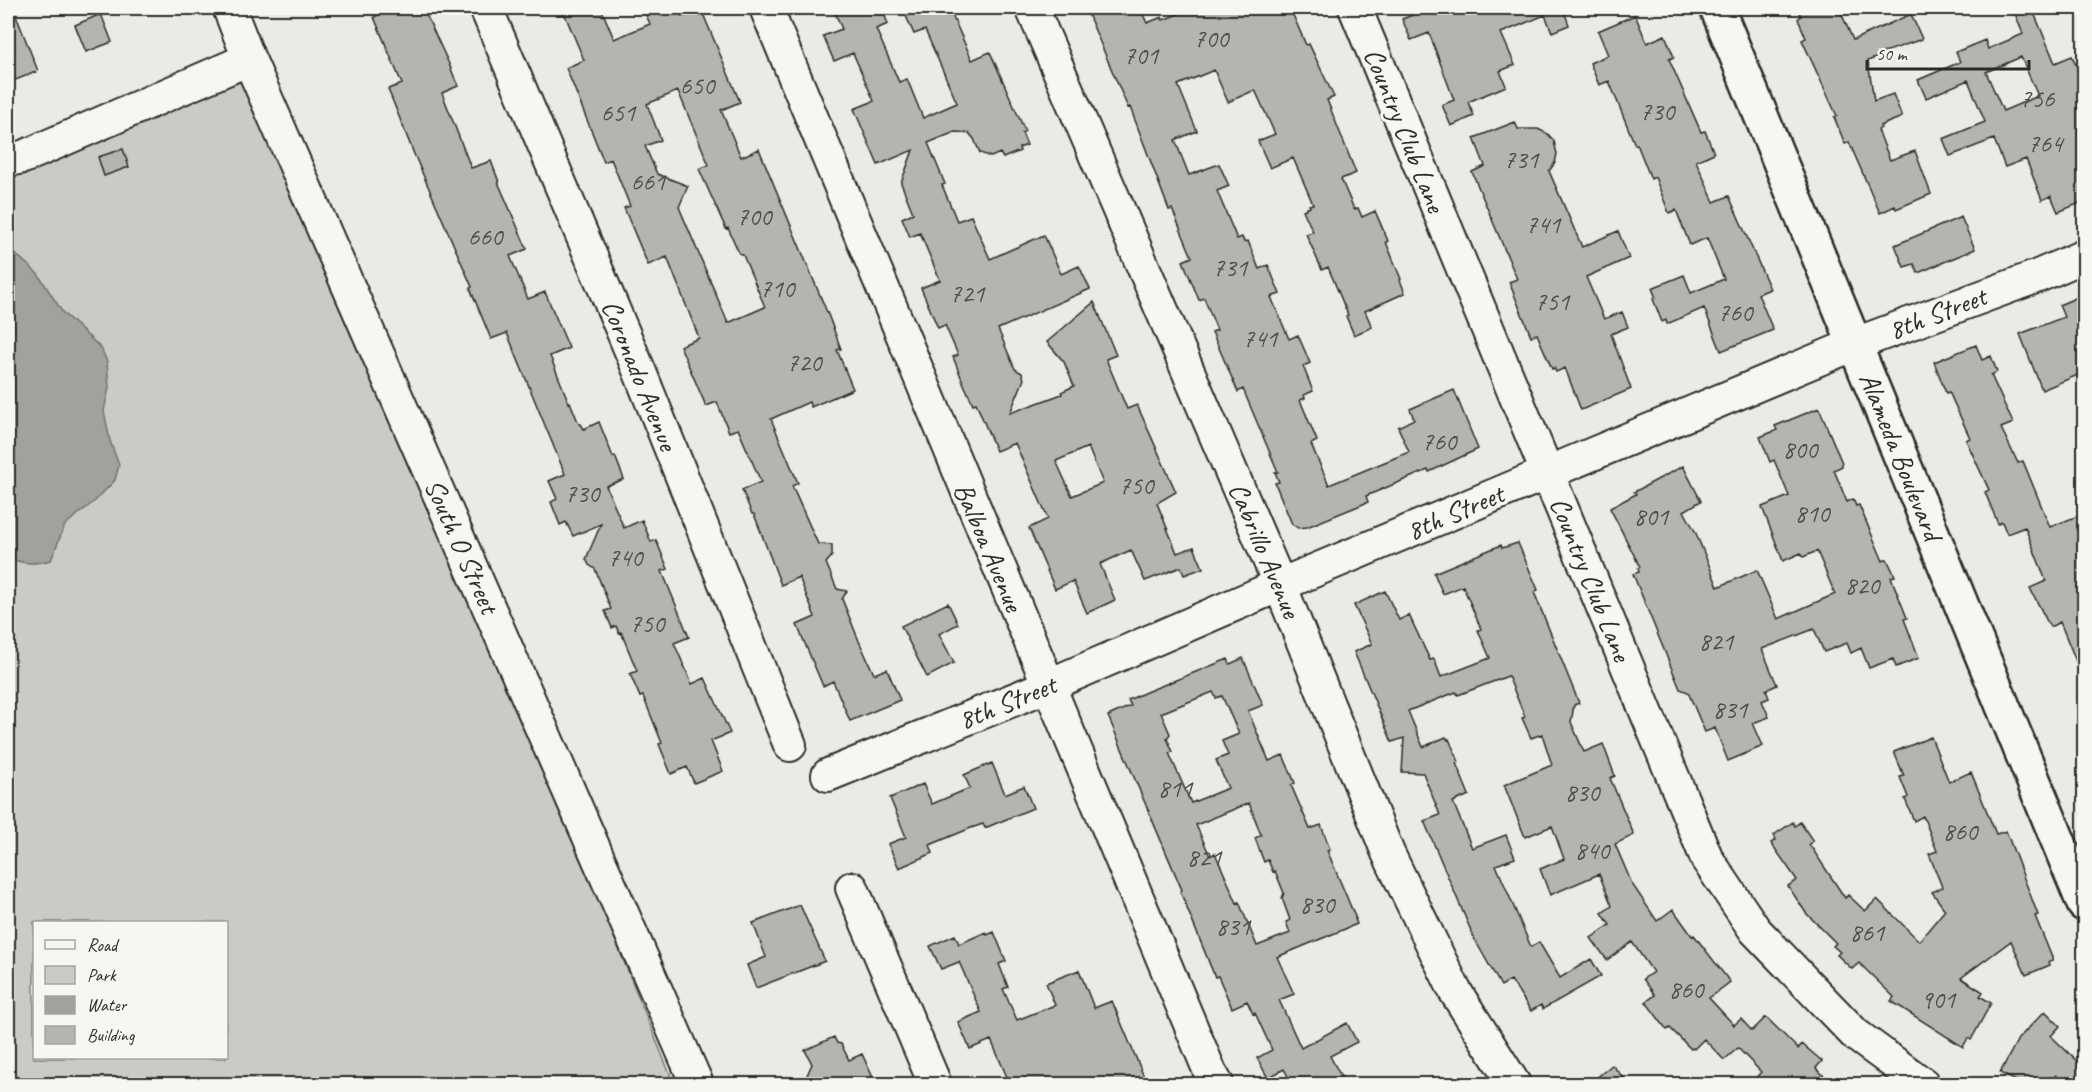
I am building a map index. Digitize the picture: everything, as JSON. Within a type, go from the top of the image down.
[{"type":"main road","name":"Alameda Boulevard","points":[[1717,8],[1855,344],[2079,872],[2085,904]]},
{"type":"street","name":"South O Street","points":[[229,8],[249,59],[696,1084]]},
{"type":"street","name":"Coronado Avenue","points":[[486,8],[639,370],[790,745]]},
{"type":"street","name":"Balboa Avenue","points":[[766,8],[1047,686],[1217,1084]]},
{"type":"street","name":"Cabrillo Avenue","points":[[1032,8],[1280,585],[1388,853],[1455,991],[1514,1084]]},
{"type":"street","name":"Country Club Lane","points":[[1355,8],[1707,859],[1755,930],[1856,1035],[1923,1084]]},
{"type":"street","points":[[8,160],[23,158],[249,59]]},
{"type":"street","name":"8th Street","points":[[828,775],[1047,686],[1280,585],[1855,344],[2038,276],[2085,256]]},
{"type":"street","points":[[852,888],[935,1084]]},
{"type":"green space","points":[[248,79],[464,570],[674,1084],[8,1084],[8,180],[96,139]]},
{"type":"water","points":[[8,255],[19,257],[38,274],[63,313],[101,348],[107,362],[109,387],[104,411],[110,441],[119,465],[115,480],[96,500],[65,525],[51,560],[34,563],[17,561],[8,555]]},
{"type":"building","points":[[8,8],[13,8],[38,71],[8,83]]},
{"type":"building","points":[[379,8],[423,8],[449,64],[458,86],[442,93],[471,168],[491,161],[527,249],[510,256],[528,299],[545,292],[569,348],[550,356],[569,403],[579,424],[584,429],[599,422],[613,457],[615,456],[624,479],[606,486],[624,528],[642,520],[651,542],[656,540],[668,569],[662,571],[689,637],[674,643],[692,684],[705,678],[730,733],[711,741],[723,771],[694,783],[687,767],[671,774],[659,744],[662,743],[643,696],[640,697],[630,674],[637,671],[621,632],[619,633],[616,626],[612,628],[605,611],[611,609],[595,569],[586,559],[601,524],[573,536],[566,522],[560,525],[551,502],[557,499],[549,481],[565,474],[507,333],[491,339],[470,288],[472,287],[388,89],[402,84],[374,17],[382,13]]},
{"type":"building","points":[[562,8],[601,8],[614,39],[650,24],[643,8],[678,8],[682,17],[701,9],[740,102],[721,110],[741,157],[759,149],[829,317],[841,349],[837,350],[853,389],[811,407],[809,402],[771,419],[798,483],[792,486],[818,544],[832,545],[832,556],[826,563],[837,589],[847,591],[842,599],[874,674],[887,669],[900,700],[850,721],[833,681],[823,686],[797,625],[815,617],[799,577],[781,585],[754,514],[742,490],[761,482],[738,429],[729,432],[717,402],[706,406],[680,346],[699,338],[667,257],[648,265],[624,208],[630,206],[611,159],[604,162],[566,68],[584,60]],"holes":[[[678,91],[709,165],[699,169],[726,229],[728,228],[739,253],[743,255],[765,307],[728,323],[679,207],[688,186],[657,174],[645,146],[661,140],[647,104]]]},
{"type":"building","points":[[833,8],[882,8],[888,24],[876,29],[899,82],[907,79],[923,118],[957,103],[925,30],[914,34],[906,16],[927,8],[949,8],[972,60],[990,52],[1025,131],[1022,133],[1027,145],[1019,148],[1020,151],[1003,158],[1000,153],[991,157],[980,153],[969,133],[955,132],[928,143],[957,221],[971,216],[990,259],[1044,235],[1061,274],[1079,266],[1090,289],[998,329],[1015,369],[1022,373],[1024,379],[1010,413],[1062,394],[1061,392],[1074,386],[1064,362],[1047,342],[1094,302],[1116,355],[1106,359],[1127,409],[1137,405],[1176,492],[1157,503],[1177,553],[1194,547],[1203,568],[1184,575],[1181,567],[1145,581],[1131,550],[1100,564],[1115,600],[1087,613],[1073,581],[1055,589],[1029,528],[1048,519],[1015,443],[996,451],[976,403],[973,404],[963,382],[953,357],[958,355],[945,325],[938,328],[921,288],[940,280],[920,233],[910,237],[902,218],[913,213],[901,183],[913,150],[878,165],[854,109],[874,101],[853,53],[834,61],[823,36],[842,29]],"holes":[[[1088,447],[1103,483],[1072,496],[1056,461]]]},
{"type":"building","points":[[1103,8],[1140,8],[1147,23],[1162,17],[1163,20],[1193,8],[1290,8],[1306,45],[1309,44],[1334,97],[1327,100],[1356,173],[1341,179],[1354,209],[1358,208],[1362,217],[1375,211],[1388,241],[1386,242],[1405,293],[1365,311],[1372,327],[1354,335],[1328,267],[1322,270],[1306,234],[1313,232],[1303,210],[1313,204],[1293,158],[1270,168],[1258,141],[1275,134],[1255,90],[1228,102],[1214,70],[1178,85],[1197,131],[1175,140],[1189,175],[1219,164],[1229,186],[1217,191],[1237,239],[1242,237],[1244,242],[1248,241],[1259,269],[1268,265],[1280,294],[1271,297],[1289,339],[1298,335],[1310,363],[1303,366],[1313,391],[1304,395],[1305,398],[1300,400],[1317,441],[1311,444],[1329,485],[1409,452],[1398,427],[1414,419],[1410,409],[1454,390],[1478,449],[1429,472],[1428,470],[1366,496],[1368,502],[1307,527],[1298,528],[1292,524],[1275,483],[1279,482],[1275,472],[1278,472],[1243,389],[1238,392],[1212,332],[1217,330],[1204,298],[1199,300],[1183,261],[1192,257],[1172,209],[1169,210],[1130,107],[1128,108],[1088,14]]},
{"type":"building","points":[[1431,8],[1563,8],[1569,25],[1552,32],[1545,15],[1501,33],[1515,65],[1500,71],[1506,86],[1468,102],[1474,116],[1451,126],[1442,105],[1454,100],[1429,33],[1411,40],[1402,19]]},
{"type":"building","points":[[1797,8],[1839,8],[1853,40],[1911,14],[1922,39],[1882,53],[1868,61],[1874,101],[1893,94],[1902,117],[1880,126],[1878,130],[1890,160],[1915,151],[1931,194],[1896,209],[1895,206],[1880,213],[1849,142],[1845,144],[1834,117],[1837,116],[1802,40],[1806,38],[1798,19],[1801,16]]},
{"type":"building","points":[[2013,8],[2032,8],[2055,63],[2072,56],[2085,85],[2085,201],[2058,212],[2051,196],[2042,200],[2026,159],[2005,167],[1994,139],[1950,156],[1943,139],[1985,122],[1968,80],[1926,98],[1918,80],[1960,62],[1956,52],[1985,40],[1988,49],[2023,34]],"holes":[[[2021,57],[2038,96],[2003,111],[1986,72]]]},
{"type":"building","points":[[101,14],[112,42],[86,52],[75,25]]},
{"type":"building","points":[[1635,15],[1647,43],[1665,35],[1674,57],[1669,59],[1701,132],[1705,131],[1714,153],[1696,161],[1714,202],[1729,196],[1770,289],[1758,294],[1773,330],[1721,351],[1704,308],[1667,324],[1666,320],[1662,322],[1653,299],[1656,298],[1652,288],[1684,275],[1691,293],[1724,279],[1707,238],[1690,245],[1676,210],[1669,213],[1655,177],[1651,179],[1637,144],[1635,145],[1609,81],[1599,85],[1590,63],[1608,55],[1598,31]]},
{"type":"building","points":[[1515,122],[1518,129],[1538,129],[1548,134],[1554,141],[1557,154],[1555,163],[1549,171],[1582,247],[1618,231],[1629,258],[1586,277],[1604,319],[1622,312],[1628,327],[1611,334],[1631,389],[1581,410],[1565,368],[1556,372],[1554,368],[1552,369],[1537,334],[1531,336],[1509,282],[1517,279],[1472,172],[1485,166],[1474,138]]},
{"type":"building","points":[[123,149],[129,167],[104,176],[98,157]]},
{"type":"building","points":[[1961,217],[1975,249],[1918,273],[1914,264],[1904,267],[1895,245]]},
{"type":"building","points":[[2085,294],[2085,372],[2042,390],[2020,334],[2064,317],[2059,305]]},
{"type":"building","points":[[1976,345],[1982,360],[1991,356],[1997,372],[1991,375],[2013,423],[2001,428],[2018,463],[2023,461],[2050,527],[2085,513],[2085,683],[2060,622],[2050,627],[2030,588],[2046,581],[2025,527],[2007,534],[2002,522],[1998,524],[1985,492],[1989,490],[1966,440],[1970,438],[1949,392],[1946,393],[1934,362]]},
{"type":"building","points":[[1819,408],[1842,463],[1842,466],[1834,470],[1847,502],[1853,499],[1856,506],[1859,505],[1883,561],[1887,559],[1895,576],[1891,577],[1919,658],[1896,667],[1893,659],[1869,668],[1861,648],[1851,653],[1847,643],[1824,652],[1814,629],[1762,649],[1777,685],[1766,690],[1769,698],[1762,701],[1769,717],[1753,723],[1763,746],[1728,761],[1715,728],[1705,732],[1688,692],[1680,689],[1633,574],[1639,572],[1640,567],[1610,508],[1636,494],[1634,492],[1683,466],[1701,501],[1684,511],[1695,531],[1718,587],[1757,570],[1778,619],[1835,594],[1817,551],[1803,557],[1801,553],[1783,561],[1762,507],[1789,496],[1774,460],[1770,462],[1760,437],[1777,430],[1775,426]]},
{"type":"building","points":[[1518,543],[1538,590],[1534,592],[1579,703],[1574,705],[1571,722],[1584,752],[1603,744],[1615,776],[1610,778],[1634,835],[1615,844],[1632,884],[1657,921],[1673,909],[1730,982],[1709,998],[1734,1025],[1741,1019],[1752,1031],[1766,1017],[1798,1049],[1802,1044],[1822,1061],[1816,1068],[1824,1076],[1816,1084],[1750,1084],[1761,1072],[1738,1048],[1724,1060],[1704,1039],[1694,1049],[1691,1049],[1670,1028],[1667,1030],[1646,1002],[1655,995],[1643,979],[1653,972],[1632,942],[1607,960],[1591,938],[1610,925],[1602,913],[1612,906],[1599,874],[1550,895],[1540,869],[1564,859],[1552,826],[1525,837],[1504,785],[1552,765],[1542,734],[1531,738],[1508,676],[1458,695],[1456,692],[1408,711],[1423,747],[1446,737],[1449,739],[1469,795],[1453,802],[1472,848],[1506,835],[1515,858],[1496,865],[1531,947],[1539,942],[1560,978],[1591,959],[1601,976],[1543,1009],[1541,1005],[1531,1011],[1511,980],[1501,986],[1475,940],[1424,821],[1440,815],[1423,773],[1402,772],[1404,738],[1392,742],[1354,652],[1372,644],[1354,605],[1385,591],[1399,620],[1409,615],[1430,660],[1434,659],[1441,677],[1490,658],[1463,586],[1443,594],[1434,573],[1501,545],[1502,548]]},
{"type":"building","points":[[948,603],[958,624],[939,634],[954,663],[927,677],[901,626]]},
{"type":"building","points":[[1243,658],[1263,705],[1248,711],[1269,761],[1283,755],[1295,783],[1291,785],[1310,829],[1321,825],[1330,849],[1327,850],[1356,919],[1357,924],[1277,957],[1294,994],[1279,1000],[1301,1048],[1347,1023],[1357,1042],[1330,1056],[1345,1084],[1292,1084],[1284,1069],[1268,1078],[1257,1058],[1272,1050],[1247,1001],[1232,1008],[1218,976],[1215,977],[1180,891],[1182,890],[1108,716],[1131,706],[1128,700],[1146,692],[1228,659],[1230,664]],"holes":[[[1213,692],[1216,698],[1222,696],[1239,734],[1222,741],[1228,755],[1216,760],[1228,788],[1191,803],[1169,753],[1173,752],[1167,738],[1170,734],[1161,713]],[[1249,803],[1261,835],[1255,838],[1264,862],[1268,860],[1273,872],[1275,871],[1284,893],[1282,898],[1290,920],[1286,922],[1290,933],[1257,946],[1215,853],[1210,856],[1196,825]]]},
{"type":"building","points":[[1931,737],[1949,782],[1971,772],[1996,834],[2006,831],[2038,915],[2035,916],[2053,960],[2049,961],[2050,965],[2026,975],[2011,941],[1961,978],[1983,992],[1980,996],[1991,1003],[1971,1040],[1968,1038],[1963,1047],[1891,1001],[1894,997],[1859,963],[1852,969],[1837,955],[1840,952],[1833,946],[1836,943],[1806,913],[1788,886],[1797,880],[1771,843],[1776,840],[1774,835],[1793,822],[1795,826],[1800,822],[1813,841],[1809,844],[1845,898],[1848,895],[1865,911],[1877,899],[1919,941],[1945,910],[1932,892],[1942,887],[1929,854],[1937,851],[1923,816],[1914,821],[1905,799],[1908,797],[1900,777],[1904,776],[1894,752]]},
{"type":"building","points":[[992,763],[1005,794],[1024,786],[1033,808],[985,828],[983,824],[930,845],[933,853],[899,868],[888,844],[906,837],[890,798],[923,784],[932,804],[970,788],[964,775]]},
{"type":"building","points":[[800,905],[825,961],[756,988],[747,965],[766,957],[753,923]]},
{"type":"building","points":[[986,932],[987,935],[994,932],[1006,961],[999,964],[1008,987],[1003,989],[1017,1020],[1055,1005],[1046,983],[1079,970],[1094,1008],[1112,1001],[1147,1084],[1010,1084],[991,1040],[970,1049],[958,1022],[981,1012],[959,962],[941,969],[930,946],[955,935],[959,944]]},
{"type":"building","points":[[2045,1011],[2060,1026],[2051,1036],[2085,1069],[2085,1084],[2066,1084],[2056,1075],[2047,1084],[2022,1084],[2000,1073],[2018,1039]]},
{"type":"building","points":[[834,1037],[837,1043],[841,1044],[849,1060],[862,1054],[876,1084],[803,1084],[812,1064],[805,1050]]},
{"type":"building","points":[[1612,1065],[1629,1084],[1589,1084]]}]
